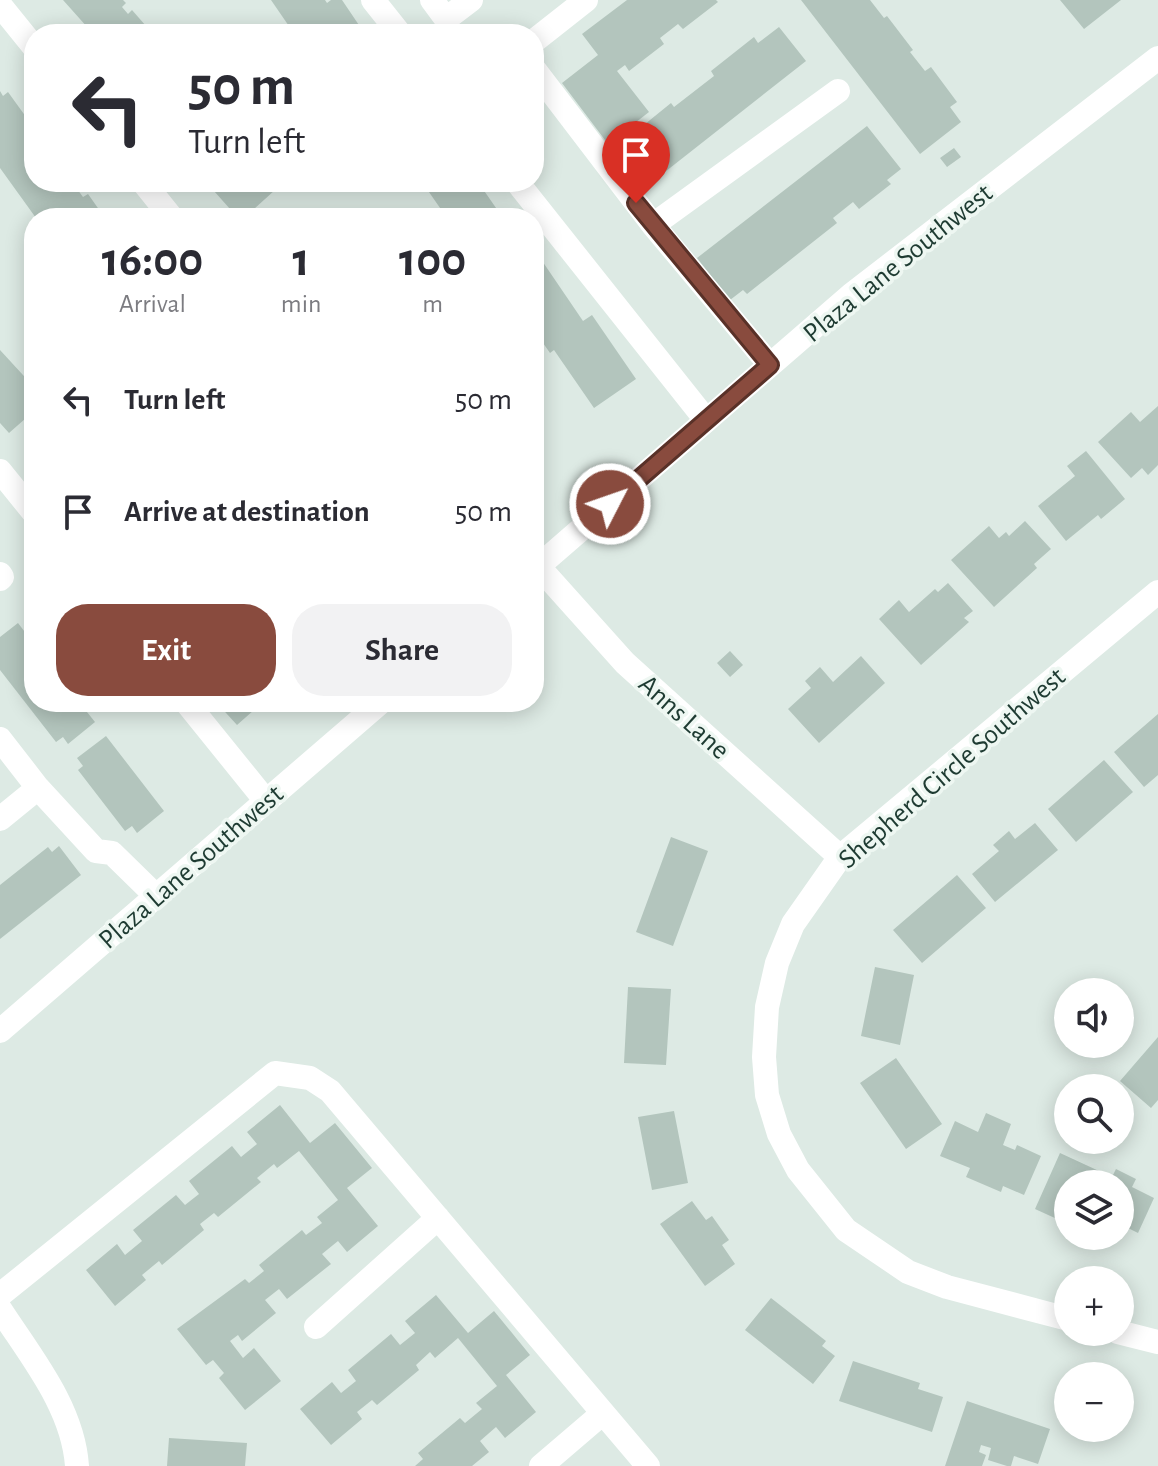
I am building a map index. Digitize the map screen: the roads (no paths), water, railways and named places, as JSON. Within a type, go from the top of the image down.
[{"type":"street","points":[[373,0],[392,24]]},
{"type":"street","points":[[432,0],[446,19],[471,0]]},
{"type":"street","points":[[544,33],[586,0]]},
{"type":"street","points":[[0,5],[24,35]]},
{"type":"street","name":"Plaza Lane Southwest","points":[[544,561],[851,295],[1158,58]]},
{"type":"street","points":[[544,82],[653,225],[770,365]]},
{"type":"street","points":[[653,225],[838,91]]},
{"type":"street","points":[[151,192],[164,208]]},
{"type":"street","points":[[525,192],[538,208]]},
{"type":"street","points":[[544,216],[706,420]]},
{"type":"street","points":[[0,471],[24,501]]},
{"type":"street","name":"Anns Lane","points":[[544,577],[625,663],[840,857]]},
{"type":"street","name":"Shepherd Circle Southwest","points":[[1054,1315],[947,1287],[908,1272],[846,1230],[798,1170],[779,1134],[767,1095],[764,1057],[767,1007],[777,963],[793,924],[840,857],[1158,592]]},
{"type":"street","points":[[194,712],[266,801]]},
{"type":"street","name":"Plaza Lane Southwest","points":[[0,1031],[369,712]]},
{"type":"street","points":[[0,739],[38,788],[96,851],[112,853],[156,896]]},
{"type":"street","points":[[0,819],[38,788]]},
{"type":"street","points":[[0,1295],[275,1073],[310,1078],[330,1091],[648,1466]]},
{"type":"street","points":[[316,1327],[438,1218]]},
{"type":"street","points":[[0,1309],[55,1393],[76,1451],[77,1466]]},
{"type":"street","points":[[1134,1336],[1158,1342]]},
{"type":"street","points":[[541,1466],[603,1413]]}]
